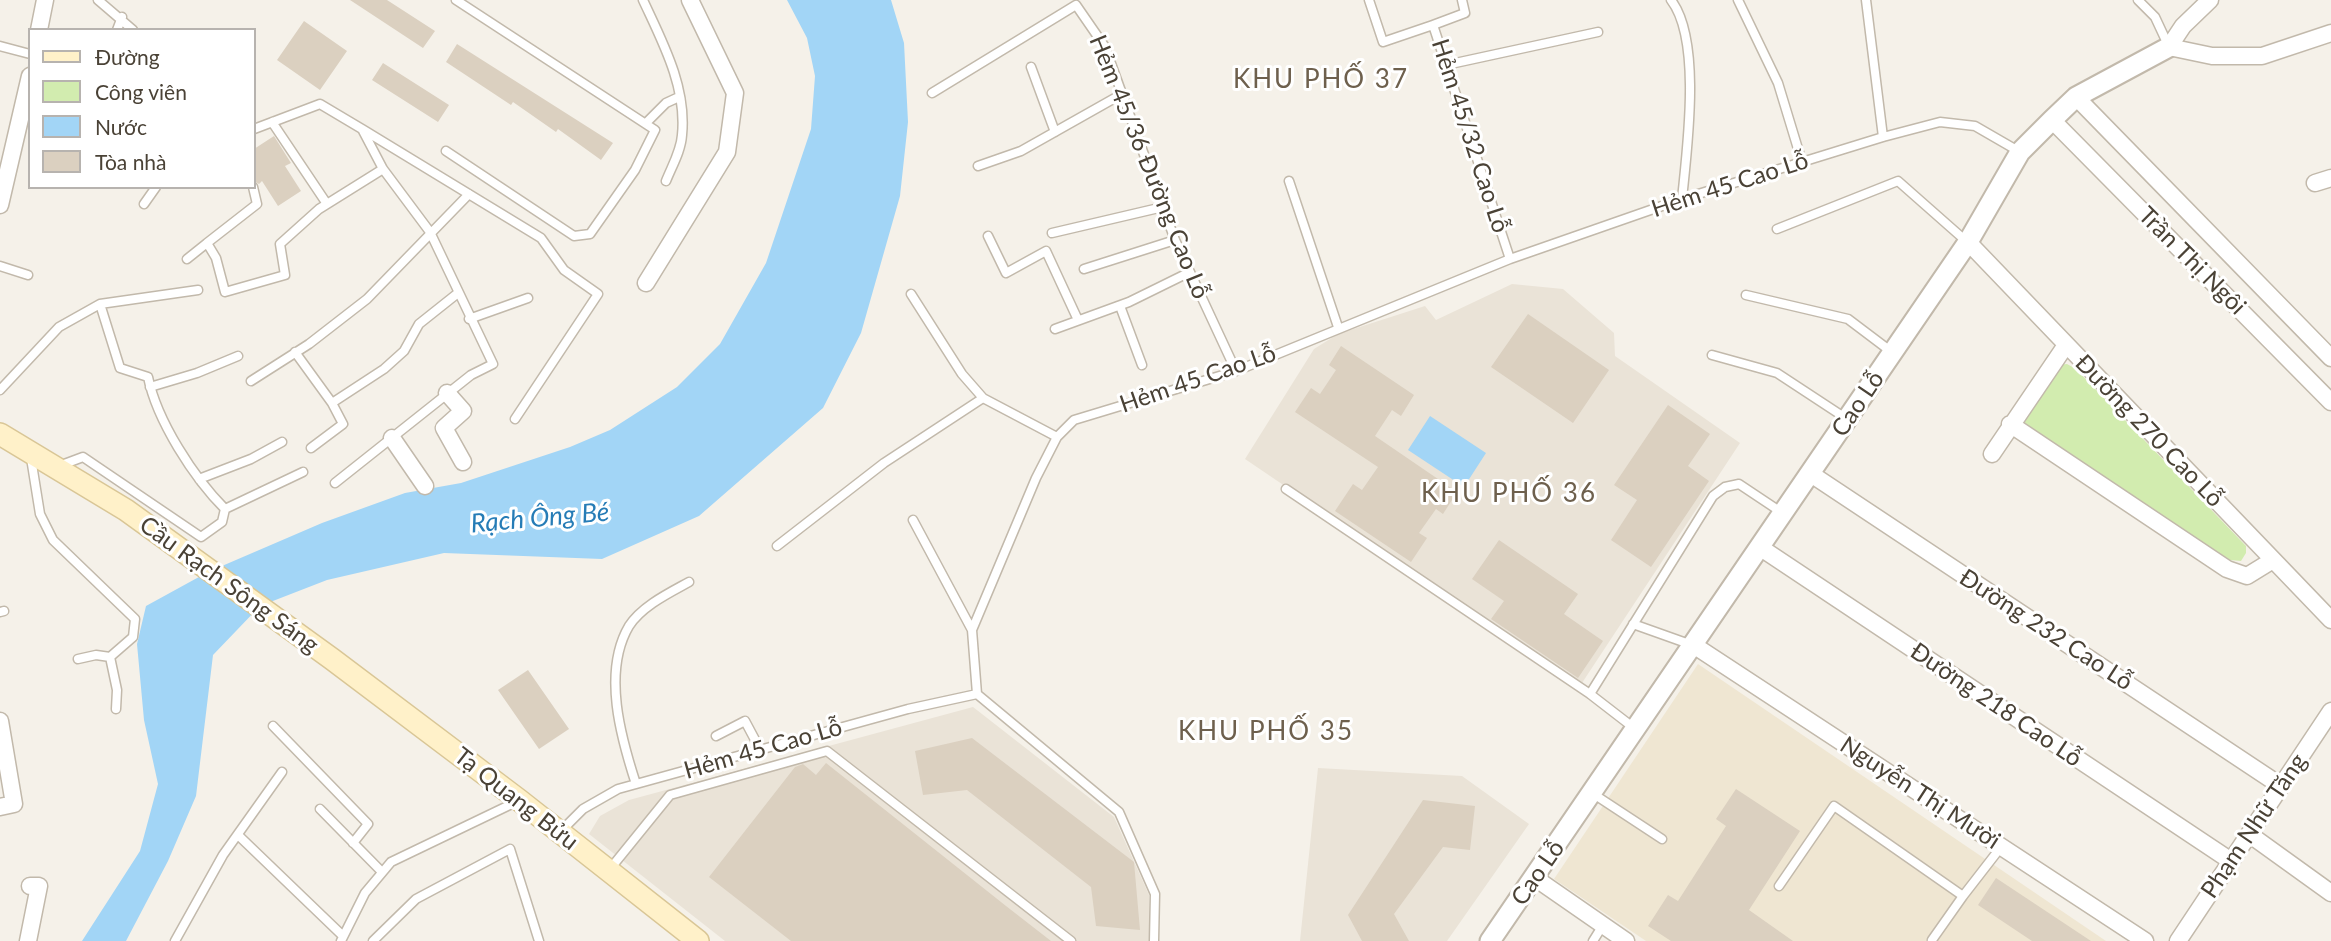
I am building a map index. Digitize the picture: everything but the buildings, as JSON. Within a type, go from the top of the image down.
[{"type":"main road","points":[[0,434],[55,467]]},
{"type":"main road","name":"Cầu Rạch Sông Sáng","points":[[55,467],[126,510],[332,659]]},
{"type":"main road","name":"Tạ Quang Bửu","points":[[332,659],[519,800],[698,941]]},
{"type":"street","points":[[39,28],[45,0]]},
{"type":"street","points":[[646,283],[727,152],[735,93],[690,0]]},
{"type":"street","points":[[2210,0],[2183,26],[2169,47],[2212,56],[2262,56],[2331,33]]},
{"type":"street","name":"Cao Lỗ","points":[[1490,941],[1695,646],[1968,242],[2020,152],[2076,97],[2169,47]]},
{"type":"street","points":[[0,205],[28,85]]},
{"type":"street","name":"Trần Thị Ngôi","points":[[2076,97],[2331,358]]},
{"type":"street","name":"Trần Thị Ngôi","points":[[2052,120],[2331,402]]},
{"type":"street","name":"Đường 270 Cao Lỗ","points":[[1968,242],[2331,620]]},
{"type":"street","points":[[1992,454],[2066,345]]},
{"type":"street","points":[[447,393],[464,411],[444,428],[463,462]]},
{"type":"street","points":[[2010,424],[2227,569],[2247,576],[2273,560]]},
{"type":"street","points":[[392,438],[425,486]]},
{"type":"street","name":"Đường 232 Cao Lỗ","points":[[1811,474],[2281,786]]},
{"type":"street","name":"Đường 218 Cao Lỗ","points":[[1761,548],[2231,862]]},
{"type":"street","name":"Nguyễn Thị Mười","points":[[1695,646],[2145,941]]},
{"type":"street","name":"Phạm Nhữ Tăng","points":[[2178,941],[2331,711]]},
{"type":"street","points":[[0,807],[14,804],[1,721]]},
{"type":"street","points":[[2249,834],[2331,893]]},
{"type":"street","points":[[1535,878],[1626,941]]},
{"type":"street","points":[[29,941],[39,886],[30,886]]},
{"type":"lane","points":[[98,0],[131,28]]},
{"type":"lane","points":[[446,151],[574,236],[584,237],[590,234],[635,170],[655,130],[456,0]]},
{"type":"lane","points":[[643,0],[666,48],[680,97],[682,135],[666,181]]},
{"type":"lane","name":"Hẻm 45/32 Cao Lỗ","points":[[1369,0],[1383,42],[1433,25],[1510,259]]},
{"type":"lane","points":[[1433,25],[1465,13],[1462,0]]},
{"type":"lane","points":[[1671,0],[1683,20],[1688,39],[1689,131],[1682,198]]},
{"type":"lane","points":[[1738,0],[1778,83],[1801,162]]},
{"type":"lane","points":[[1866,0],[1883,137]]},
{"type":"lane","points":[[2138,0],[2155,17],[2169,47]]},
{"type":"lane","name":"Hẻm 45/36 Đường Cao Lỗ","points":[[932,93],[1076,5],[1105,47],[1175,240],[1236,371]]},
{"type":"lane","points":[[118,28],[122,18]]},
{"type":"lane","points":[[1446,65],[1598,32]]},
{"type":"lane","points":[[0,46],[28,53]]},
{"type":"lane","points":[[1031,67],[1055,132]]},
{"type":"lane","points":[[978,166],[1021,151],[1122,94]]},
{"type":"lane","points":[[646,124],[666,103],[680,97]]},
{"type":"lane","points":[[256,128],[320,104],[541,238],[564,270],[598,294],[515,419]]},
{"type":"lane","points":[[272,122],[327,204]]},
{"type":"lane","name":"Hẻm 45 Cao Lỗ","points":[[560,832],[583,809],[618,789],[908,709],[977,694],[972,630],[1019,516],[1057,437],[1074,420],[1236,371],[1338,327],[1510,259],[1682,198],[1883,137],[1940,122],[1975,126],[2020,152]]},
{"type":"lane","points":[[335,483],[447,393],[471,375],[493,364],[469,319],[430,232],[383,169],[362,129]]},
{"type":"lane","points":[[207,243],[216,258],[225,292],[285,275],[279,244],[327,204],[383,169]]},
{"type":"lane","points":[[1289,181],[1338,327]]},
{"type":"lane","points":[[1777,229],[1898,181],[1968,242]]},
{"type":"lane","points":[[144,204],[155,189]]},
{"type":"lane","points":[[187,259],[257,204],[253,189]]},
{"type":"lane","points":[[251,381],[366,299],[468,194]]},
{"type":"lane","points":[[1052,233],[1163,206]]},
{"type":"lane","points":[[988,236],[1006,273],[1046,251],[1078,320]]},
{"type":"lane","points":[[1084,269],[1175,240]]},
{"type":"lane","points":[[0,266],[28,275]]},
{"type":"lane","points":[[1055,329],[1120,306],[1190,272]]},
{"type":"lane","points":[[0,390],[59,327],[100,304],[198,290]]},
{"type":"lane","points":[[332,403],[384,369],[404,351],[419,324],[458,293]]},
{"type":"lane","points":[[911,294],[962,374],[983,398],[1057,437]]},
{"type":"lane","points":[[1746,295],[1848,319],[1893,352]]},
{"type":"lane","points":[[469,319],[528,298]]},
{"type":"lane","points":[[100,304],[120,369],[148,377],[152,399],[199,479],[225,509]]},
{"type":"lane","points":[[1120,306],[1142,365]]},
{"type":"lane","points":[[295,352],[332,403],[343,425],[311,448]]},
{"type":"lane","points":[[150,387],[197,373],[238,355]]},
{"type":"lane","points":[[1712,355],[1777,373],[1847,419]]},
{"type":"lane","points":[[777,546],[884,463],[983,398]]},
{"type":"lane","points":[[199,479],[251,459],[282,442]]},
{"type":"lane","points":[[30,452],[40,514],[53,540],[135,619],[132,636],[110,657]]},
{"type":"lane","points":[[55,467],[83,457],[201,537],[222,522],[225,509]]},
{"type":"lane","points":[[225,509],[303,472]]},
{"type":"lane","points":[[1590,694],[1713,496],[1725,487],[1739,484],[1784,514]]},
{"type":"lane","points":[[1286,489],[1590,694],[1636,730]]},
{"type":"lane","points":[[913,520],[972,630]]},
{"type":"lane","points":[[636,784],[618,719],[615,692],[619,654],[629,627],[644,610],[690,582]]},
{"type":"lane","points":[[1633,624],[1695,646]]},
{"type":"lane","points":[[78,659],[96,655],[110,657]]},
{"type":"lane","points":[[110,657],[117,690],[116,709]]},
{"type":"lane","points":[[977,694],[1119,812],[1155,894],[1154,941]]},
{"type":"lane","points":[[716,736],[745,721],[761,751]]},
{"type":"lane","points":[[273,726],[368,824],[354,843]]},
{"type":"lane","points":[[608,870],[670,795],[827,751],[1071,941]]},
{"type":"lane","points":[[175,941],[223,855],[282,772]]},
{"type":"lane","points":[[1592,793],[1662,839]]},
{"type":"lane","points":[[239,836],[342,939],[365,893],[391,862],[519,800]]},
{"type":"lane","points":[[1779,886],[1834,806],[1963,897]]},
{"type":"lane","points":[[320,809],[382,872]]},
{"type":"lane","points":[[1932,940],[2001,847]]},
{"type":"lane","points":[[373,941],[416,900],[510,849],[540,941]]},
{"type":"lane","points":[[1593,941],[1603,925]]},
{"type":"shaded area","points":[[1512,284],[1563,289],[1614,333],[1615,356],[1740,443],[1580,686],[1245,459],[1314,349],[1338,334],[1425,306],[1436,320]]},
{"type":"shaded area","points":[[1698,664],[2106,941],[1646,941],[1554,879]]},
{"type":"shaded area","points":[[973,707],[1114,817],[1149,895],[1149,941],[725,941],[589,834],[600,816],[629,800]]},
{"type":"shaded area","points":[[1318,768],[1462,776],[1529,824],[1447,941],[1300,941]]},
{"type":"green space","points":[[2067,364],[2076,369],[2246,546],[2246,553],[2241,561],[2230,560],[2019,424],[2058,365]]},
{"type":"water","name":"Rạch Ông Bé","points":[[787,0],[891,0],[904,43],[908,122],[900,196],[861,333],[823,408],[699,516],[602,559],[444,553],[327,580],[260,606],[213,655],[196,796],[168,861],[126,941],[82,941],[140,851],[158,784],[144,720],[137,644],[146,606],[208,572],[322,523],[405,493],[461,483],[570,447],[610,430],[677,387],[720,344],[766,263],[811,129],[815,76],[807,38]]},
{"type":"water","points":[[1430,416],[1486,453],[1464,487],[1408,450]]},
{"type":"district","name":"KHU PHỐ 37","points":[[1321,80]]},
{"type":"district","name":"KHU PHỐ 36","points":[[1509,494]]},
{"type":"district","name":"KHU PHỐ 35","points":[[1266,732]]}]
